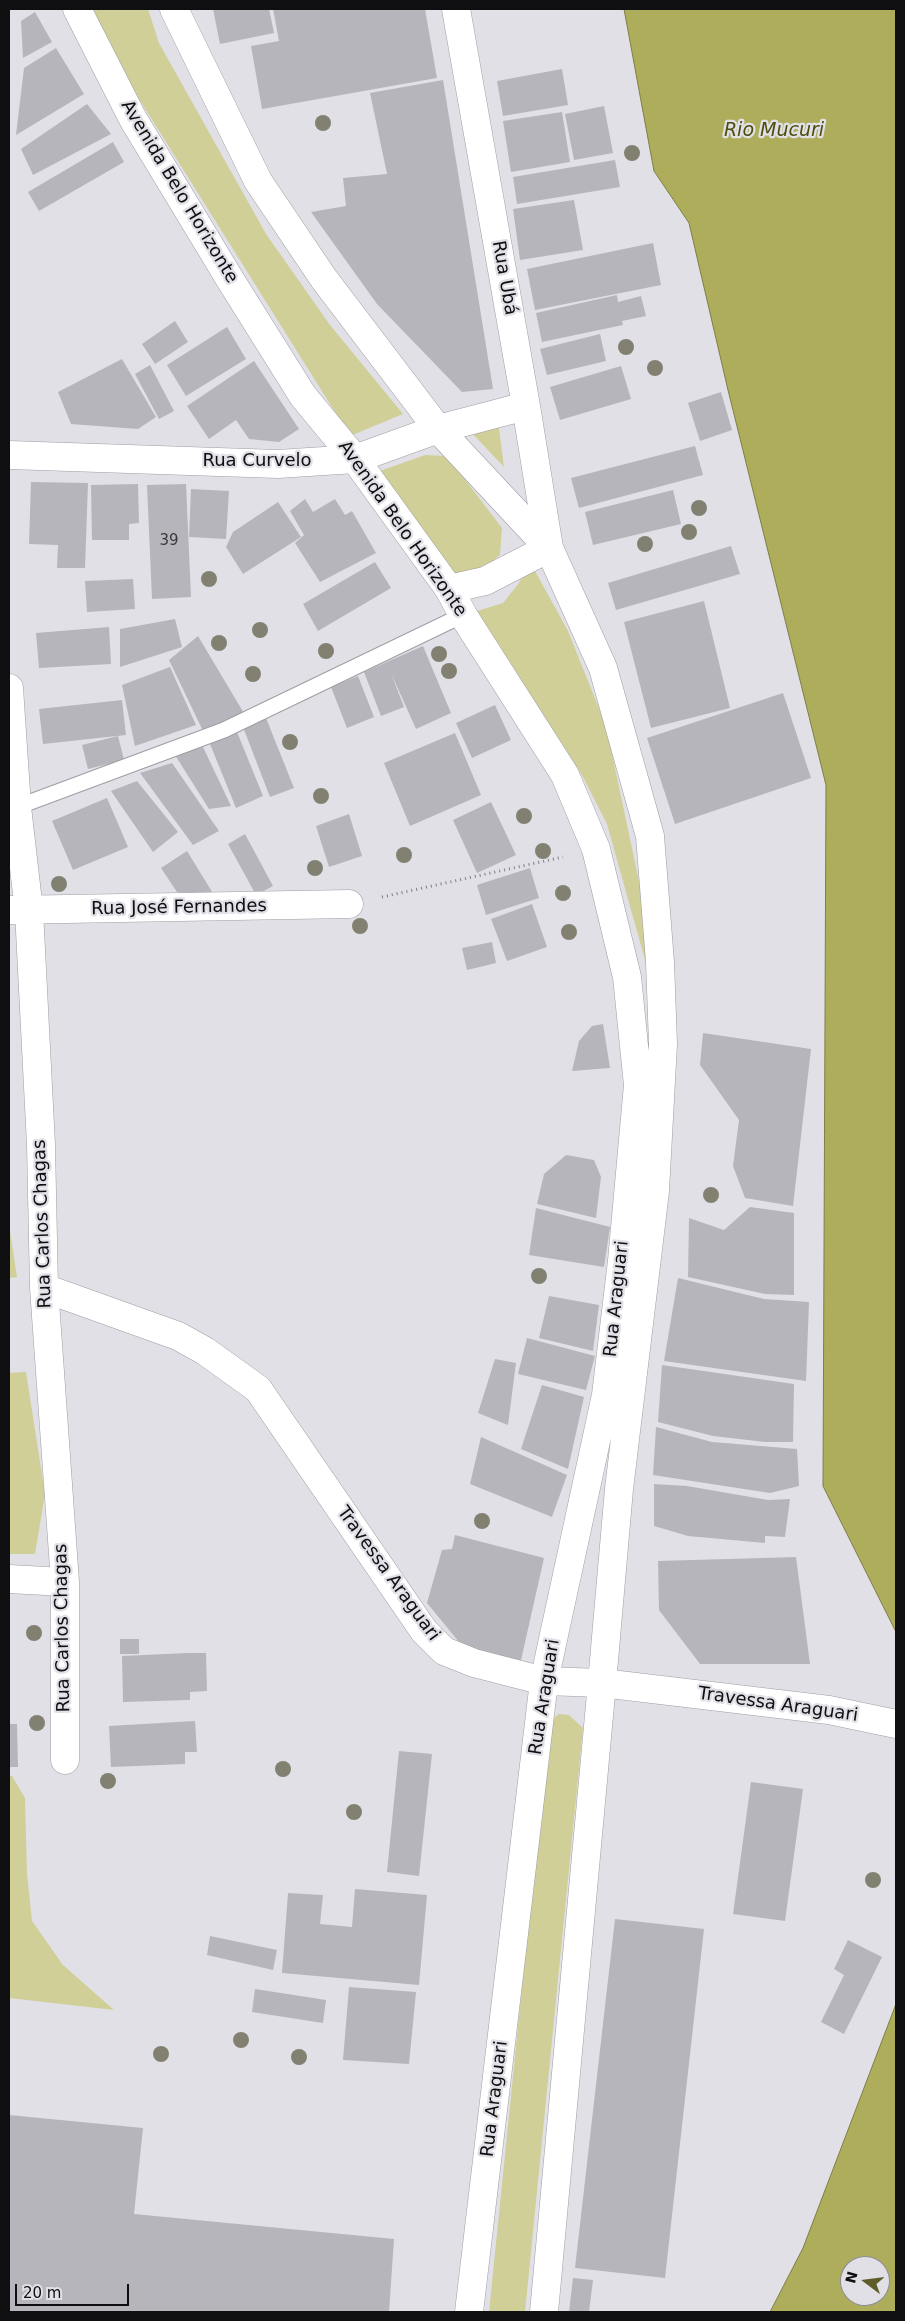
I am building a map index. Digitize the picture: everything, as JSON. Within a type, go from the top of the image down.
[{"type":"street","name":"Avenida Belo Horizonte","points":[[77,9],[133,118],[303,396],[355,460],[449,589],[463,615],[564,775],[596,849],[627,978],[649,1091]]},
{"type":"street","points":[[174,9],[258,181],[324,279],[438,429],[549,548],[603,668],[650,836],[660,962],[662,1044],[649,1091]]},
{"type":"street","name":"Rua Ubá","points":[[456,9],[549,548]]},
{"type":"street","name":"Rua Curvelo","points":[[9,455],[278,464],[355,460],[438,429],[526,406]]},
{"type":"street","points":[[449,589],[485,581],[549,548]]},
{"type":"street","name":"Rua Carlos Chagas","points":[[9,688],[17,807],[19,911],[41,1145],[44,1288],[65,1582],[65,1760]]},
{"type":"street","name":"Rua José Fernandes","points":[[19,911],[349,904]]},
{"type":"street","name":"Rua Araguari","points":[[469,2312],[544,1681],[606,1395],[622,1261],[649,1091]]},
{"type":"street","name":"Rua Araguari","points":[[544,2312],[619,1489],[655,1191],[649,1091]]},
{"type":"street","name":"Travessa Araguari","points":[[44,1288],[178,1336],[205,1351],[258,1389],[424,1631],[444,1651],[474,1663],[544,1681],[602,1683],[829,1710],[896,1724]]},
{"type":"street","points":[[9,1579],[65,1582]]},
{"type":"lane","points":[[17,807],[224,730],[463,615]]},
{"type":"path","points":[[349,904],[596,849]]},
{"type":"green space","points":[[84,9],[148,9],[159,43],[266,234],[330,325],[403,414],[350,436]]},
{"type":"green space","points":[[498,421],[504,467],[470,431]]},
{"type":"green space","points":[[425,455],[447,456],[502,528],[500,555],[477,573],[456,575],[380,471]]},
{"type":"green space","points":[[530,562],[568,631],[606,726],[657,966],[647,967],[607,824],[583,777],[477,611],[503,603],[519,583]]},
{"type":"green space","points":[[9,1225],[17,1277],[9,1278]]},
{"type":"green space","points":[[26,1372],[45,1494],[35,1554],[9,1554],[9,1373]]},
{"type":"green space","points":[[559,1714],[569,1715],[583,1728],[525,2312],[489,2312],[549,1722]]},
{"type":"green space","points":[[9,1776],[12,1776],[25,1798],[27,1874],[32,1921],[63,1965],[114,2010],[9,1998]]},
{"type":"water","name":"Rio Mucuri","points":[[624,9],[896,9],[896,1632],[823,1486],[826,785],[728,390],[689,223],[654,171]]},
{"type":"water","points":[[896,2004],[896,2312],[770,2312],[803,2248]]},
{"type":"building","points":[[213,9],[269,9],[274,33],[220,44]]},
{"type":"building","points":[[273,9],[425,9],[437,78],[262,109],[251,46],[279,41]]},
{"type":"building","points":[[35,12],[52,42],[23,58],[21,21]]},
{"type":"building","points":[[56,48],[84,94],[16,135],[24,68]]},
{"type":"building","points":[[562,69],[568,105],[503,116],[497,81]]},
{"type":"building","points":[[443,80],[493,389],[462,392],[377,304],[311,212],[346,206],[343,178],[387,174],[370,93]]},
{"type":"building","points":[[87,104],[111,134],[33,175],[21,149]]},
{"type":"building","points":[[604,106],[613,153],[574,160],[565,114]]},
{"type":"building","points":[[562,112],[570,162],[511,172],[503,121]]},
{"type":"building","points":[[113,142],[124,162],[39,211],[28,192]]},
{"type":"building","points":[[615,160],[620,187],[517,204],[513,177]]},
{"type":"building","points":[[574,200],[583,250],[520,260],[513,209]]},
{"type":"building","points":[[653,243],[661,285],[535,310],[527,269]]},
{"type":"building","points":[[617,295],[618,302],[641,296],[646,316],[622,321],[623,325],[542,342],[536,313]]},
{"type":"building","points":[[175,321],[188,342],[155,364],[142,344]]},
{"type":"building","points":[[227,327],[246,359],[186,396],[167,365]]},
{"type":"building","points":[[600,334],[606,361],[547,375],[540,349]]},
{"type":"building","points":[[122,359],[156,417],[138,429],[71,424],[58,392]]},
{"type":"building","points":[[254,361],[299,429],[279,442],[249,439],[236,420],[209,439],[187,406]]},
{"type":"building","points":[[150,365],[174,411],[159,419],[135,374]]},
{"type":"building","points":[[621,366],[631,399],[560,420],[550,387]]},
{"type":"building","points":[[721,392],[732,430],[700,441],[688,403]]},
{"type":"building","points":[[695,446],[703,475],[579,508],[571,478]]},
{"type":"building","points":[[31,482],[88,483],[85,568],[57,568],[58,545],[29,544]]},
{"type":"building","points":[[138,484],[139,523],[129,524],[129,540],[92,540],[91,485]]},
{"type":"building","points":[[186,484],[191,597],[152,599],[147,485]]},
{"type":"building","points":[[191,489],[229,491],[226,539],[189,537]]},
{"type":"building","points":[[673,490],[681,524],[593,545],[585,512]]},
{"type":"building","points":[[305,499],[313,512],[335,499],[345,515],[352,511],[376,553],[320,582],[295,543],[304,535],[290,511]]},
{"type":"building","points":[[278,502],[301,537],[243,574],[226,547],[233,532]]},
{"type":"building","points":[[731,546],[740,574],[616,610],[608,583]]},
{"type":"building","points":[[375,562],[391,588],[318,631],[303,604]]},
{"type":"building","points":[[133,579],[135,609],[87,612],[85,581]]},
{"type":"building","points":[[704,601],[730,708],[651,728],[624,622]]},
{"type":"building","points":[[175,619],[182,647],[120,667],[120,629]]},
{"type":"building","points":[[109,627],[111,664],[39,668],[36,633]]},
{"type":"building","points":[[198,636],[245,715],[203,731],[169,660]]},
{"type":"building","points":[[423,646],[451,713],[416,729],[391,673],[404,707],[381,716],[364,672]]},
{"type":"building","points":[[170,667],[196,725],[135,746],[122,685]]},
{"type":"building","points":[[358,676],[374,717],[347,728],[331,687]]},
{"type":"building","points":[[783,693],[811,778],[675,824],[647,738]]},
{"type":"building","points":[[122,700],[126,735],[43,744],[39,709]]},
{"type":"building","points":[[495,705],[511,740],[472,758],[456,723]]},
{"type":"building","points":[[266,718],[294,788],[270,797],[243,727]]},
{"type":"building","points":[[237,732],[263,796],[236,808],[210,744]]},
{"type":"building","points":[[455,733],[481,795],[410,826],[384,763]]},
{"type":"building","points":[[118,736],[124,760],[88,769],[82,745]]},
{"type":"building","points":[[203,747],[231,806],[209,809],[175,755]]},
{"type":"building","points":[[172,763],[219,831],[193,845],[140,773]]},
{"type":"building","points":[[137,781],[178,832],[153,852],[111,791]]},
{"type":"building","points":[[107,798],[128,847],[73,870],[52,821]]},
{"type":"building","points":[[491,802],[516,855],[477,873],[453,820]]},
{"type":"building","points":[[349,814],[362,856],[329,867],[316,826]]},
{"type":"building","points":[[245,834],[273,886],[256,895],[228,844]]},
{"type":"building","points":[[187,851],[214,895],[177,892],[161,868]]},
{"type":"building","points":[[530,868],[539,898],[486,915],[477,885]]},
{"type":"building","points":[[532,904],[547,947],[507,961],[491,919]]},
{"type":"building","points":[[492,942],[496,963],[467,970],[462,948]]},
{"type":"building","points":[[603,1024],[610,1068],[572,1071],[579,1041],[592,1026]]},
{"type":"building","points":[[703,1033],[811,1049],[793,1206],[745,1198],[733,1166],[739,1120],[700,1065]]},
{"type":"building","points":[[566,1155],[594,1160],[601,1177],[596,1218],[537,1204],[544,1174]]},
{"type":"building","points":[[750,1207],[794,1213],[794,1295],[765,1294],[688,1277],[689,1218],[724,1230]]},
{"type":"building","points":[[536,1208],[610,1227],[604,1267],[529,1255]]},
{"type":"building","points":[[678,1278],[764,1299],[809,1302],[806,1381],[664,1361]]},
{"type":"building","points":[[549,1296],[599,1305],[593,1351],[539,1338]]},
{"type":"building","points":[[527,1338],[595,1356],[586,1390],[518,1374]]},
{"type":"building","points":[[495,1359],[516,1363],[508,1425],[478,1413]]},
{"type":"building","points":[[662,1365],[794,1384],[793,1442],[765,1442],[713,1436],[658,1422]]},
{"type":"building","points":[[542,1385],[584,1397],[568,1469],[521,1449]]},
{"type":"building","points":[[656,1427],[712,1442],[797,1449],[799,1486],[770,1493],[653,1475]]},
{"type":"building","points":[[481,1437],[567,1475],[552,1517],[470,1484]]},
{"type":"building","points":[[654,1484],[687,1486],[768,1500],[790,1499],[785,1537],[765,1536],[765,1543],[688,1536],[654,1526]]},
{"type":"building","points":[[455,1535],[544,1558],[519,1669],[459,1642],[427,1603],[442,1550],[452,1549]]},
{"type":"building","points":[[796,1557],[810,1664],[700,1664],[659,1610],[658,1561]]},
{"type":"building","points":[[120,1639],[139,1639],[139,1654],[120,1654]]},
{"type":"building","points":[[206,1653],[207,1691],[190,1692],[190,1700],[123,1702],[122,1656]]},
{"type":"building","points":[[195,1721],[197,1752],[185,1752],[185,1764],[111,1767],[109,1726]]},
{"type":"building","points":[[9,1724],[17,1724],[18,1767],[9,1767]]},
{"type":"building","points":[[399,1751],[432,1754],[419,1876],[387,1872]]},
{"type":"building","points":[[751,1782],[803,1789],[785,1921],[733,1914]]},
{"type":"building","points":[[355,1889],[427,1895],[419,1985],[282,1973],[288,1893],[323,1895],[320,1924],[352,1927]]},
{"type":"building","points":[[615,1919],[704,1929],[665,2278],[575,2268]]},
{"type":"building","points":[[210,1936],[277,1950],[273,1970],[207,1955]]},
{"type":"building","points":[[848,1940],[882,1957],[844,2034],[821,2022],[844,1975],[834,1969]]},
{"type":"building","points":[[349,1987],[416,1992],[409,2064],[343,2060]]},
{"type":"building","points":[[255,1989],[326,2000],[323,2023],[252,2012]]},
{"type":"building","points":[[9,2115],[143,2128],[134,2214],[394,2239],[389,2312],[9,2312]]},
{"type":"building","points":[[573,2278],[593,2280],[589,2312],[569,2312]]}]
